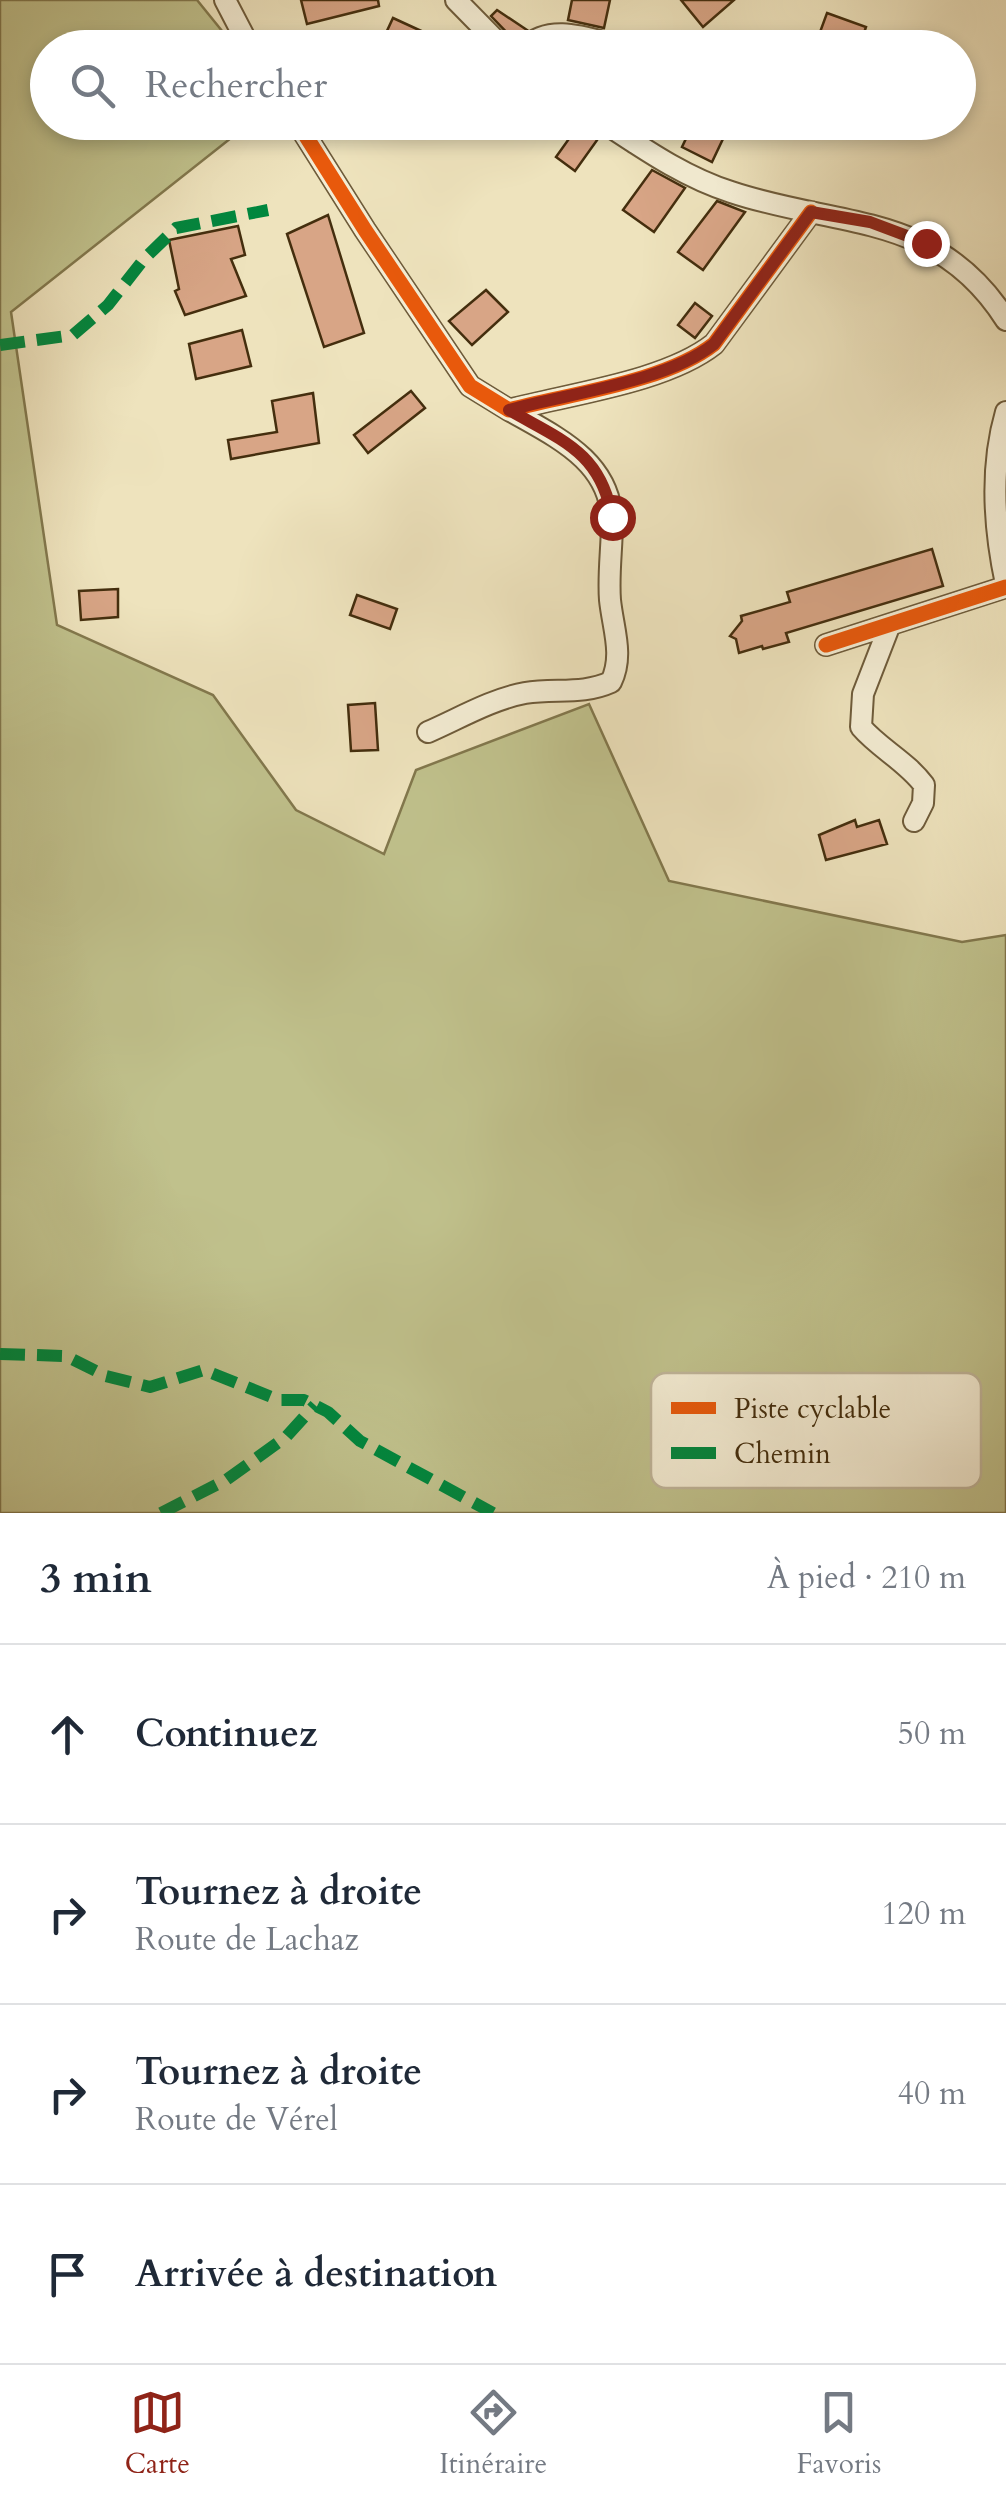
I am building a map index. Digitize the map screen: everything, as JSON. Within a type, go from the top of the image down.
[{"type":"street","points":[[225,0],[241,30]]},
{"type":"street","points":[[456,0],[486,30]]},
{"type":"street","points":[[308,140],[470,386],[576,450],[598,472],[607,489],[612,517],[610,596],[619,664],[612,682],[590,691],[560,689],[520,694],[428,732]]},
{"type":"street","points":[[630,140],[677,170],[728,192],[870,222],[926,243],[981,287],[1006,320]]},
{"type":"street","points":[[509,410],[697,358],[714,344],[811,212]]},
{"type":"street","points":[[826,644],[889,627],[1006,586],[999,550],[996,454],[1005,416]]},
{"type":"street","points":[[889,627],[863,694],[861,727],[873,741],[913,770],[924,785],[924,803],[914,821]]},
{"type":"green space","points":[[0,0],[197,0],[221,30],[30,30],[30,140],[229,140],[11,312],[57,625],[213,695],[296,810],[384,854],[416,770],[589,704],[669,881],[962,942],[1006,935],[1006,1513],[0,1513]]},
{"type":"building","points":[[301,0],[378,0],[379,6],[307,24]]},
{"type":"building","points":[[572,0],[610,0],[604,28],[568,20]]},
{"type":"building","points":[[681,0],[734,0],[703,27]]},
{"type":"building","points":[[497,10],[527,30],[504,30],[491,16]]},
{"type":"building","points":[[827,13],[866,27],[865,30],[821,30]]},
{"type":"building","points":[[393,18],[419,30],[387,30]]},
{"type":"building","points":[[568,140],[597,140],[575,171],[556,157]]},
{"type":"building","points":[[685,140],[722,140],[712,162],[682,147]]},
{"type":"building","points":[[652,170],[685,188],[654,232],[623,210]]},
{"type":"building","points":[[717,201],[745,212],[703,270],[678,252]]},
{"type":"building","points":[[328,215],[364,333],[324,347],[287,234]]},
{"type":"building","points":[[238,226],[245,255],[231,259],[246,296],[185,315],[175,291],[179,289],[169,240]]},
{"type":"building","points":[[486,290],[508,312],[472,345],[449,321]]},
{"type":"building","points":[[695,303],[712,316],[695,338],[678,325]]},
{"type":"building","points":[[242,330],[251,366],[196,379],[189,344]]},
{"type":"building","points":[[411,391],[425,408],[368,453],[354,435]]},
{"type":"building","points":[[313,393],[319,443],[231,459],[228,440],[277,432],[272,401]]},
{"type":"building","points":[[932,549],[943,586],[786,633],[789,642],[763,649],[762,646],[739,653],[736,639],[730,636],[742,621],[741,616],[790,602],[787,592]]},
{"type":"building","points":[[118,589],[118,617],[81,620],[79,591]]},
{"type":"building","points":[[357,595],[397,609],[390,629],[350,615]]},
{"type":"building","points":[[375,703],[378,750],[351,751],[348,705]]},
{"type":"building","points":[[855,820],[857,827],[879,820],[887,844],[826,860],[819,835]]},
{"type":"marked path","points":[[0,345],[73,335],[108,305],[144,259],[176,228],[268,210]]},
{"type":"marked path","points":[[0,1354],[66,1356],[106,1376],[150,1387],[204,1370],[279,1400],[304,1400],[328,1412],[360,1441],[493,1513]]},
{"type":"marked path","points":[[161,1513],[226,1480],[286,1437],[315,1405]]},
{"type":"cycle path","points":[[308,140],[470,386],[509,410],[644,377],[694,357],[714,344],[811,212]]},
{"type":"cycle path","points":[[826,645],[1006,587]]},
{"type":"route","points":[[612,517],[607,489],[598,472],[576,450],[509,410],[697,358],[714,344],[754,293],[811,212],[870,222],[926,243]]}]
